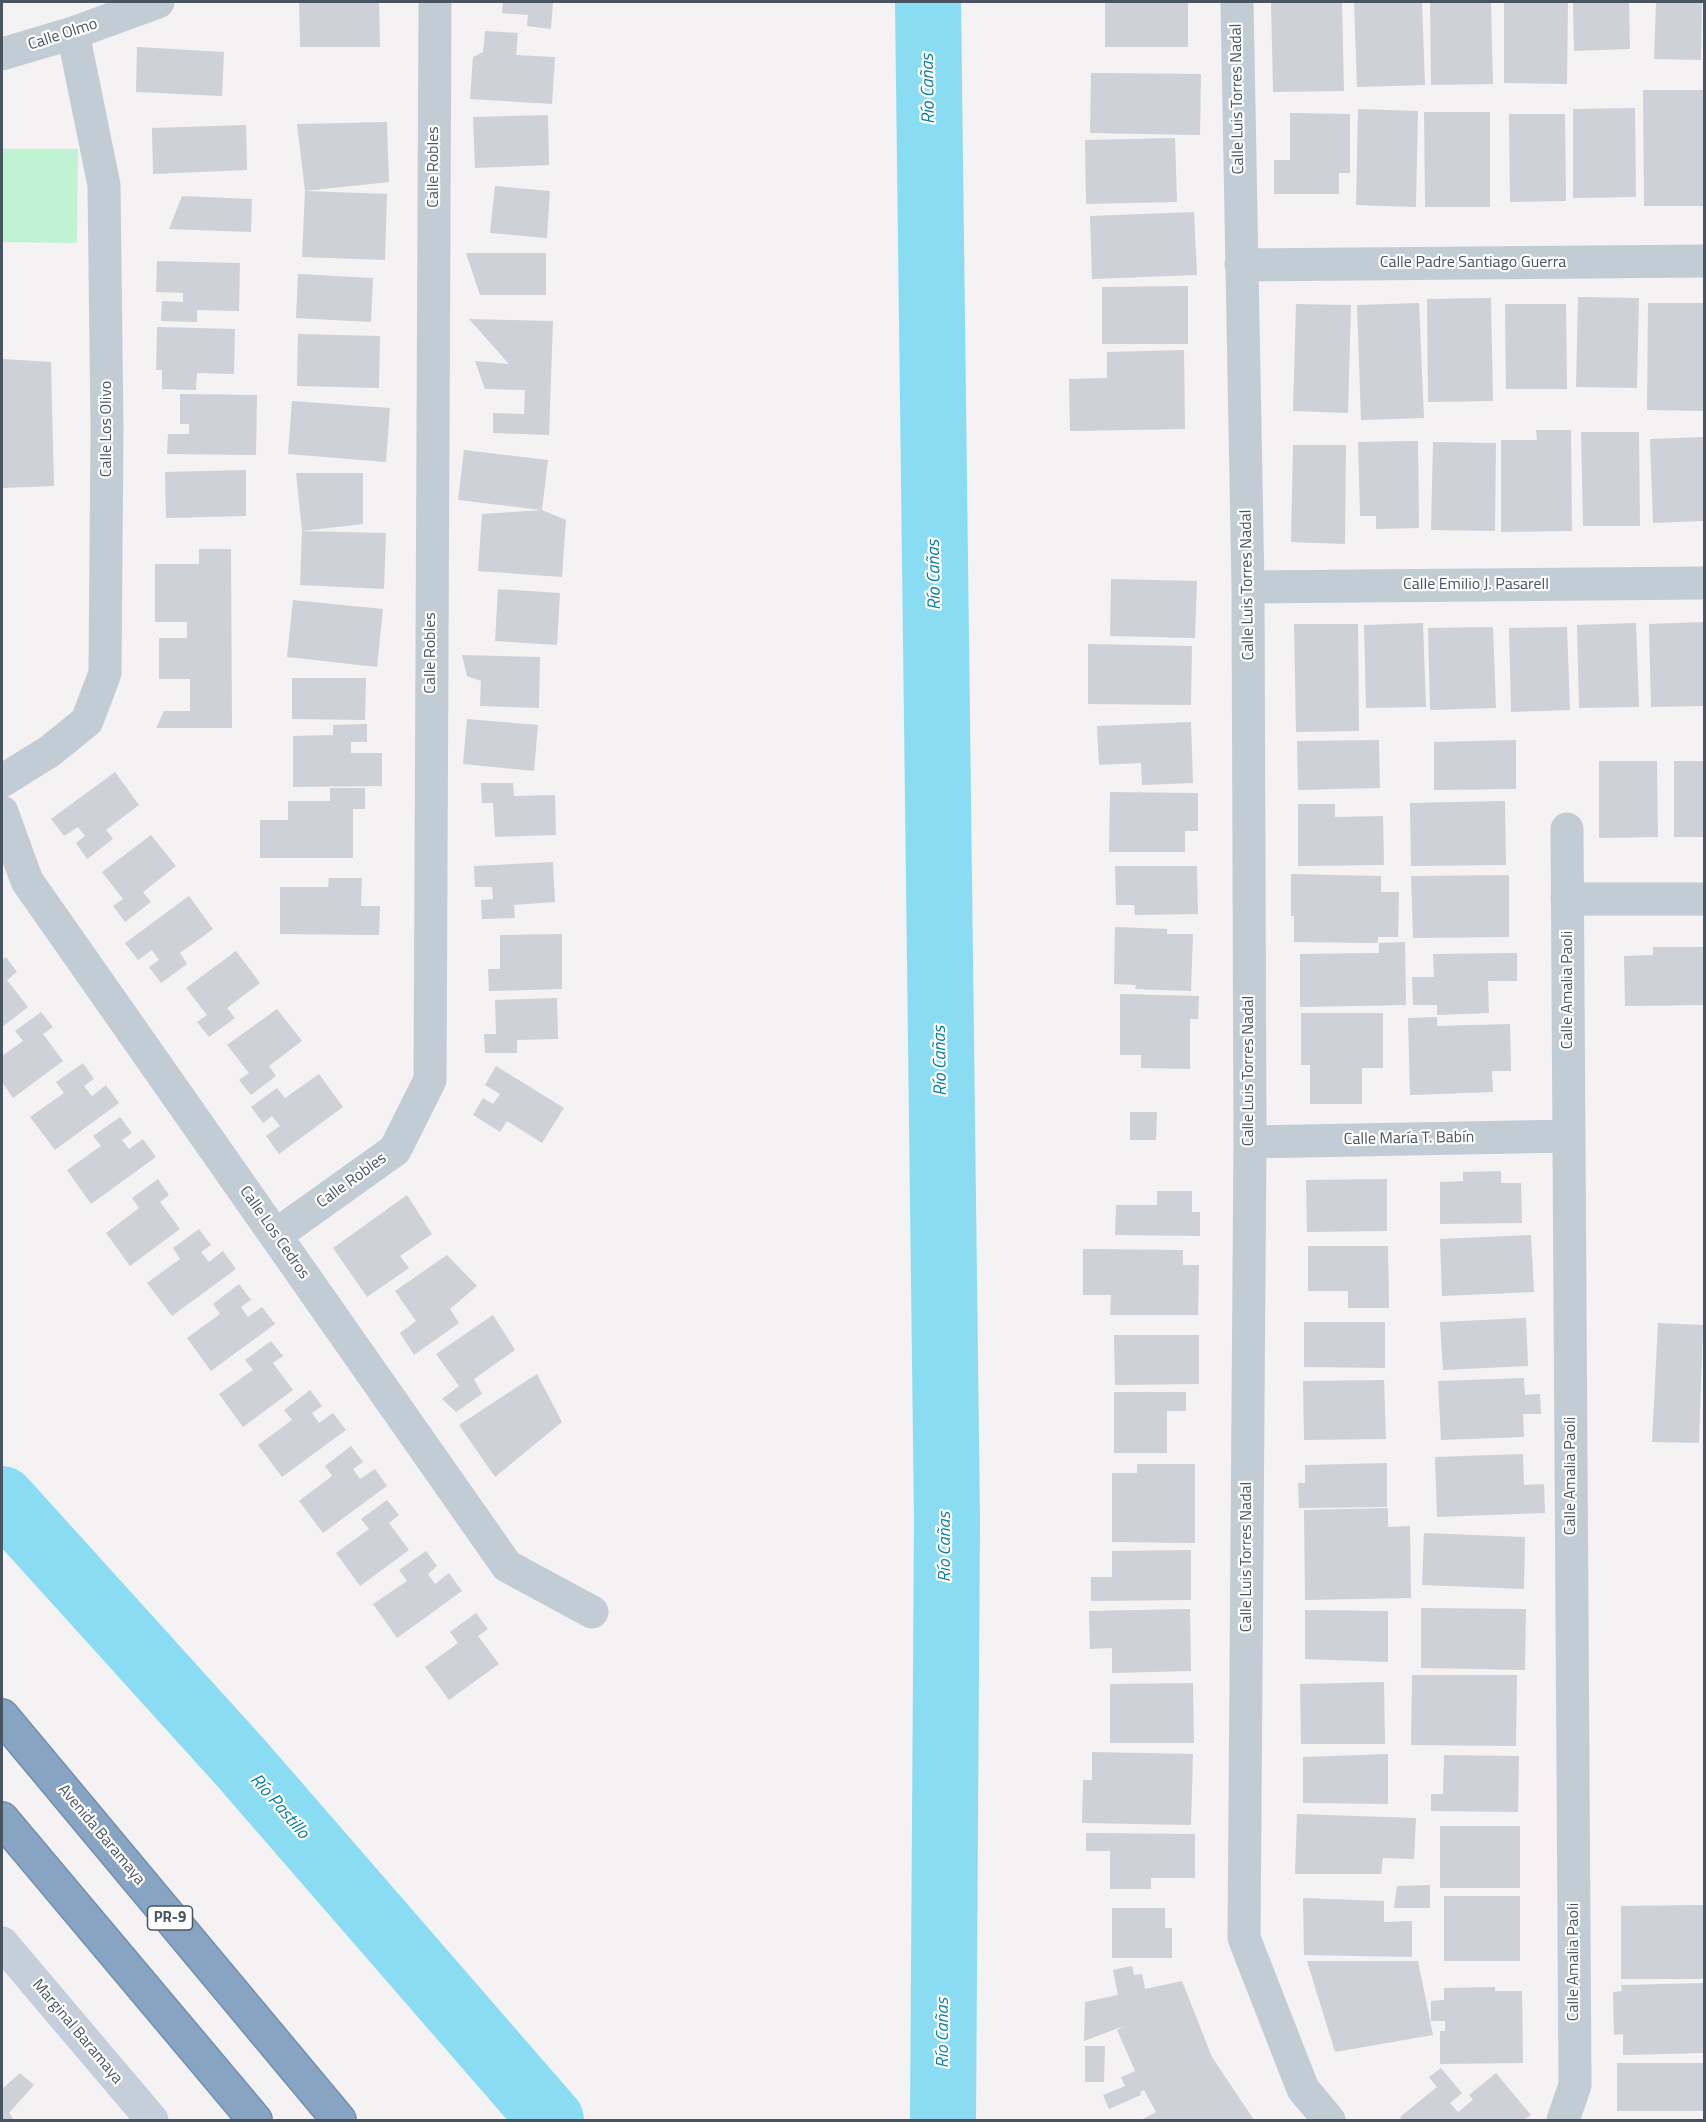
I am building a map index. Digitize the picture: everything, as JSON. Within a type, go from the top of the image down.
[{"type":"highway","name":"Avenida Baramaya","points":[[2,1716],[339,2121]]},
{"type":"highway","points":[[2,1819],[255,2121]]},
{"type":"street","name":"Calle Olmo","points":[[2,54],[73,33],[158,2]]},
{"type":"street","name":"Calle Robles","points":[[276,1236],[394,1150],[430,1080],[435,2]]},
{"type":"street","name":"Calle Luis Torres Nadal","points":[[1237,2],[1248,587],[1250,1142],[1244,1938],[1303,2089],[1329,2121]]},
{"type":"street","name":"Calle Los Olivo","points":[[2,781],[50,752],[87,721],[105,673],[107,428],[104,185],[73,33]]},
{"type":"street","name":"Calle Padre Santiago Guerra","points":[[1241,265],[1704,261]]},
{"type":"street","name":"Calle Emilio J. Pasarell","points":[[1248,587],[1704,584]]},
{"type":"street","name":"Calle Los Cedros","points":[[2,812],[27,881],[507,1566],[592,1612]]},
{"type":"street","name":"Calle Amalia Paoli","points":[[1563,2121],[1575,2085],[1567,829]]},
{"type":"street","points":[[1567,899],[1704,899]]},
{"type":"street","name":"Calle María T. Babín","points":[[1250,1142],[1569,1137]]},
{"type":"street","name":"Marginal Baramaya","points":[[2,1943],[152,2121]]},
{"type":"green space","points":[[2,149],[78,149],[77,243],[2,242]]},
{"type":"building","points":[[299,2],[379,2],[380,47],[300,47]]},
{"type":"building","points":[[503,2],[553,2],[551,29],[527,26],[528,15],[502,13]]},
{"type":"building","points":[[1105,2],[1188,2],[1188,47],[1105,47]]},
{"type":"building","points":[[1271,2],[1342,2],[1344,91],[1273,92]]},
{"type":"building","points":[[1354,2],[1422,2],[1425,85],[1357,87]]},
{"type":"building","points":[[1430,2],[1491,2],[1493,84],[1431,85]]},
{"type":"building","points":[[1504,2],[1568,2],[1567,84],[1504,83]]},
{"type":"building","points":[[1573,2],[1629,2],[1630,49],[1574,51]]},
{"type":"building","points":[[1656,2],[1702,2],[1701,60],[1654,59]]},
{"type":"building","points":[[485,31],[518,33],[516,55],[555,57],[552,104],[470,99],[473,57],[483,52]]},
{"type":"building","points":[[137,47],[224,52],[222,96],[136,92]]},
{"type":"building","points":[[1091,73],[1201,74],[1200,135],[1090,133]]},
{"type":"building","points":[[1643,90],[1704,90],[1704,206],[1644,206]]},
{"type":"building","points":[[1635,108],[1636,197],[1573,198],[1573,109]]},
{"type":"building","points":[[1358,109],[1418,111],[1416,207],[1356,205]]},
{"type":"building","points":[[1424,112],[1490,112],[1490,207],[1425,207]]},
{"type":"building","points":[[1290,113],[1350,114],[1350,173],[1339,173],[1339,194],[1274,194],[1274,160],[1290,160]]},
{"type":"building","points":[[1509,114],[1565,114],[1566,201],[1510,202]]},
{"type":"building","points":[[548,115],[549,165],[475,168],[473,117]]},
{"type":"building","points":[[387,122],[389,182],[305,191],[297,124]]},
{"type":"building","points":[[246,125],[247,170],[153,174],[152,128]]},
{"type":"building","points":[[1175,138],[1177,202],[1086,204],[1085,140]]},
{"type":"building","points":[[495,186],[550,191],[547,238],[490,233]]},
{"type":"building","points":[[305,191],[387,194],[385,260],[302,257]]},
{"type":"building","points":[[182,196],[252,199],[251,232],[169,229]]},
{"type":"building","points":[[1194,212],[1197,275],[1092,279],[1090,216]]},
{"type":"building","points":[[466,253],[546,253],[546,295],[480,295]]},
{"type":"building","points":[[157,261],[240,263],[239,311],[197,310],[197,322],[161,321],[162,301],[183,302],[183,293],[156,292]]},
{"type":"building","points":[[298,274],[373,278],[371,322],[296,318]]},
{"type":"building","points":[[1188,286],[1188,344],[1102,344],[1102,287]]},
{"type":"building","points":[[1578,297],[1639,298],[1637,388],[1576,387]]},
{"type":"building","points":[[1491,298],[1493,401],[1428,402],[1427,299]]},
{"type":"building","points":[[1419,303],[1424,418],[1361,420],[1357,305]]},
{"type":"building","points":[[1648,303],[1704,303],[1704,411],[1647,410]]},
{"type":"building","points":[[1296,304],[1351,305],[1348,413],[1293,411]]},
{"type":"building","points":[[1505,304],[1566,304],[1567,389],[1506,389]]},
{"type":"building","points":[[469,319],[553,321],[549,435],[493,433],[493,413],[524,414],[525,390],[485,389],[475,361],[509,364]]},
{"type":"building","points":[[157,327],[235,329],[234,374],[197,373],[196,390],[162,389],[162,370],[156,370]]},
{"type":"building","points":[[298,334],[380,336],[379,388],[297,386]]},
{"type":"building","points":[[1184,350],[1185,429],[1070,431],[1069,379],[1107,378],[1107,352]]},
{"type":"building","points":[[2,359],[51,362],[54,486],[2,488]]},
{"type":"building","points":[[180,394],[257,395],[256,455],[167,454],[168,434],[189,434],[189,424],[180,424]]},
{"type":"building","points":[[292,401],[390,408],[386,462],[288,454]]},
{"type":"building","points":[[1536,430],[1571,430],[1572,531],[1501,532],[1501,440],[1537,440]]},
{"type":"building","points":[[1581,432],[1639,432],[1640,526],[1583,526]]},
{"type":"building","points":[[1704,437],[1704,521],[1653,523],[1650,439]]},
{"type":"building","points":[[1418,441],[1419,528],[1376,529],[1376,516],[1360,516],[1358,442]]},
{"type":"building","points":[[1433,442],[1496,443],[1495,531],[1431,530]]},
{"type":"building","points":[[1293,445],[1346,445],[1345,544],[1291,542]]},
{"type":"building","points":[[464,450],[548,460],[542,510],[458,500]]},
{"type":"building","points":[[246,470],[246,516],[166,518],[165,472]]},
{"type":"building","points":[[296,473],[363,473],[363,524],[302,531]]},
{"type":"building","points":[[542,510],[566,520],[562,577],[478,571],[482,514]]},
{"type":"building","points":[[302,531],[386,533],[384,589],[300,585]]},
{"type":"building","points":[[199,549],[231,549],[232,728],[156,728],[164,711],[190,711],[190,679],[159,679],[159,638],[187,638],[187,622],[155,622],[155,564],[199,564]]},
{"type":"building","points":[[1111,579],[1197,581],[1195,638],[1110,636]]},
{"type":"building","points":[[498,589],[560,593],[557,645],[495,641]]},
{"type":"building","points":[[293,600],[383,609],[377,667],[287,657]]},
{"type":"building","points":[[1704,622],[1704,706],[1651,707],[1649,624]]},
{"type":"building","points":[[1423,623],[1426,707],[1366,708],[1364,625]]},
{"type":"building","points":[[1636,623],[1639,707],[1579,708],[1577,625]]},
{"type":"building","points":[[1294,624],[1358,624],[1359,731],[1296,732]]},
{"type":"building","points":[[1493,627],[1496,708],[1430,710],[1428,628]]},
{"type":"building","points":[[1567,627],[1570,710],[1511,712],[1509,628]]},
{"type":"building","points":[[1088,644],[1192,646],[1191,705],[1088,704]]},
{"type":"building","points":[[462,655],[540,657],[539,708],[480,706],[481,681],[467,676]]},
{"type":"building","points":[[292,678],[366,678],[365,720],[292,719]]},
{"type":"building","points":[[467,719],[538,725],[534,771],[463,764]]},
{"type":"building","points":[[1191,722],[1193,783],[1142,785],[1141,763],[1099,765],[1097,726]]},
{"type":"building","points":[[367,724],[367,742],[351,742],[351,753],[382,753],[382,786],[293,787],[293,736],[333,735],[333,725]]},
{"type":"building","points":[[1379,740],[1380,788],[1298,790],[1297,741]]},
{"type":"building","points":[[1516,740],[1516,789],[1434,790],[1434,742]]},
{"type":"building","points":[[1599,761],[1657,761],[1658,837],[1599,838]]},
{"type":"building","points":[[1674,761],[1704,761],[1704,837],[1674,837]]},
{"type":"building","points":[[115,772],[139,805],[106,830],[113,839],[87,859],[76,843],[85,836],[78,827],[64,836],[51,819]]},
{"type":"building","points":[[481,783],[513,783],[514,796],[555,795],[556,835],[495,837],[493,803],[482,803]]},
{"type":"building","points":[[330,788],[365,788],[365,809],[353,809],[353,858],[260,858],[260,820],[288,820],[288,801],[330,801]]},
{"type":"building","points":[[1110,792],[1198,793],[1198,831],[1185,831],[1185,852],[1109,852]]},
{"type":"building","points":[[1505,801],[1506,865],[1411,866],[1410,803]]},
{"type":"building","points":[[1298,804],[1335,804],[1335,817],[1383,816],[1384,865],[1298,866]]},
{"type":"building","points":[[151,835],[176,866],[143,892],[151,902],[125,922],[113,906],[123,899],[102,872]]},
{"type":"building","points":[[553,862],[555,902],[514,905],[515,918],[482,919],[481,900],[493,899],[492,887],[475,887],[474,866]]},
{"type":"building","points":[[1115,866],[1197,866],[1198,914],[1135,915],[1134,905],[1116,905]]},
{"type":"building","points":[[1291,874],[1381,876],[1381,892],[1399,892],[1398,937],[1378,937],[1378,943],[1294,942],[1294,916],[1291,916]]},
{"type":"building","points":[[1509,875],[1509,937],[1413,938],[1411,876]]},
{"type":"building","points":[[329,878],[362,878],[361,906],[380,906],[379,935],[280,934],[280,887],[328,887]]},
{"type":"building","points":[[189,896],[213,929],[180,953],[187,964],[161,983],[149,967],[159,960],[152,950],[138,960],[125,943]]},
{"type":"building","points":[[1115,927],[1167,929],[1167,934],[1193,934],[1191,991],[1135,989],[1136,985],[1114,984]]},
{"type":"building","points":[[562,934],[562,989],[489,991],[488,969],[500,969],[500,935]]},
{"type":"building","points":[[1405,942],[1406,1005],[1300,1007],[1300,954],[1379,953],[1379,943]]},
{"type":"building","points":[[1653,947],[1704,947],[1704,1005],[1625,1006],[1624,956],[1653,955]]},
{"type":"building","points":[[236,951],[260,983],[227,1008],[235,1018],[209,1037],[197,1022],[207,1015],[186,988]]},
{"type":"building","points":[[1517,953],[1517,981],[1488,981],[1489,1013],[1437,1015],[1437,1005],[1413,1005],[1412,977],[1434,977],[1433,954]]},
{"type":"building","points":[[6,957],[17,972],[7,980],[28,1007],[2,1027],[2,960]]},
{"type":"building","points":[[1120,994],[1199,996],[1198,1019],[1190,1019],[1190,1069],[1141,1068],[1141,1055],[1120,1055]]},
{"type":"building","points":[[557,998],[558,1039],[517,1040],[517,1053],[485,1053],[484,1034],[496,1034],[495,1000]]},
{"type":"building","points":[[277,1009],[302,1041],[269,1066],[276,1076],[251,1095],[239,1080],[249,1073],[227,1045]]},
{"type":"building","points":[[41,1012],[53,1027],[43,1034],[63,1061],[13,1098],[2,1082],[2,1056],[23,1041],[15,1031]]},
{"type":"building","points":[[1301,1013],[1383,1013],[1383,1068],[1362,1068],[1362,1104],[1310,1104],[1310,1065],[1301,1065]]},
{"type":"building","points":[[1437,1017],[1437,1026],[1510,1024],[1511,1071],[1492,1071],[1493,1092],[1410,1095],[1408,1018]]},
{"type":"building","points":[[83,1063],[94,1079],[84,1086],[92,1096],[106,1085],[119,1103],[55,1150],[30,1117],[64,1093],[56,1082]]},
{"type":"building","points":[[496,1066],[564,1108],[542,1143],[507,1121],[500,1132],[473,1115],[483,1098],[493,1104],[500,1094],[485,1085]]},
{"type":"building","points":[[319,1074],[343,1107],[279,1154],[266,1136],[280,1126],[272,1116],[263,1123],[251,1107],[277,1088],[285,1098]]},
{"type":"building","points":[[1130,1112],[1157,1112],[1156,1140],[1130,1140]]},
{"type":"building","points":[[120,1117],[132,1133],[122,1140],[129,1149],[143,1139],[156,1157],[91,1204],[67,1170],[101,1146],[93,1136]]},
{"type":"building","points":[[1501,1171],[1501,1183],[1521,1183],[1522,1223],[1440,1224],[1440,1182],[1463,1181],[1463,1172]]},
{"type":"building","points":[[158,1179],[169,1195],[160,1202],[180,1229],[130,1266],[106,1233],[139,1208],[132,1198]]},
{"type":"building","points":[[1387,1179],[1387,1231],[1307,1232],[1306,1180]]},
{"type":"building","points":[[1157,1191],[1192,1191],[1192,1212],[1200,1212],[1200,1236],[1115,1235],[1116,1205],[1157,1205]]},
{"type":"building","points":[[407,1195],[432,1234],[400,1256],[409,1268],[367,1297],[333,1248]]},
{"type":"building","points":[[199,1229],[211,1245],[201,1252],[209,1262],[223,1251],[236,1269],[172,1316],[147,1283],[180,1259],[173,1248]]},
{"type":"building","points":[[1531,1235],[1534,1292],[1442,1296],[1440,1239]]},
{"type":"building","points":[[1308,1246],[1388,1246],[1389,1308],[1348,1308],[1348,1291],[1308,1291]]},
{"type":"building","points":[[1083,1249],[1183,1250],[1183,1265],[1199,1265],[1198,1315],[1110,1315],[1111,1295],[1083,1295]]},
{"type":"building","points":[[447,1255],[477,1286],[450,1309],[459,1323],[414,1355],[400,1333],[416,1321],[395,1291]]},
{"type":"building","points":[[239,1284],[251,1300],[241,1307],[248,1317],[262,1307],[275,1324],[211,1371],[187,1338],[220,1314],[213,1304]]},
{"type":"building","points":[[493,1315],[515,1350],[474,1379],[482,1394],[456,1412],[442,1399],[459,1386],[436,1354]]},
{"type":"building","points":[[1526,1318],[1528,1366],[1443,1370],[1440,1322]]},
{"type":"building","points":[[1304,1322],[1385,1322],[1385,1368],[1304,1367]]},
{"type":"building","points":[[1658,1323],[1703,1325],[1699,1443],[1652,1442]]},
{"type":"building","points":[[1114,1335],[1199,1335],[1199,1384],[1115,1385]]},
{"type":"building","points":[[271,1341],[283,1356],[273,1363],[293,1390],[243,1427],[219,1394],[253,1370],[245,1360]]},
{"type":"building","points":[[537,1374],[562,1422],[495,1477],[459,1425]]},
{"type":"building","points":[[1524,1378],[1525,1395],[1540,1394],[1541,1414],[1523,1414],[1524,1437],[1441,1440],[1438,1381]]},
{"type":"building","points":[[1384,1380],[1386,1439],[1304,1440],[1303,1381]]},
{"type":"building","points":[[310,1390],[322,1406],[312,1413],[319,1423],[333,1413],[346,1430],[282,1477],[258,1445],[292,1420],[284,1410]]},
{"type":"building","points":[[1114,1392],[1186,1392],[1186,1411],[1167,1411],[1167,1453],[1114,1453]]},
{"type":"building","points":[[351,1446],[363,1462],[353,1469],[360,1479],[375,1469],[387,1486],[323,1533],[299,1501],[332,1476],[325,1466]]},
{"type":"building","points":[[1523,1454],[1524,1485],[1544,1484],[1545,1513],[1437,1517],[1435,1457]]},
{"type":"building","points":[[1387,1463],[1387,1507],[1299,1508],[1298,1483],[1305,1483],[1305,1465]]},
{"type":"building","points":[[1137,1464],[1195,1464],[1195,1543],[1112,1542],[1112,1473],[1137,1473]]},
{"type":"building","points":[[387,1500],[399,1515],[389,1523],[409,1550],[360,1586],[336,1553],[369,1529],[361,1519]]},
{"type":"building","points":[[1388,1508],[1388,1527],[1410,1526],[1411,1598],[1305,1600],[1304,1510]]},
{"type":"building","points":[[1424,1533],[1525,1537],[1524,1589],[1422,1585]]},
{"type":"building","points":[[1191,1550],[1191,1600],[1091,1601],[1091,1577],[1112,1577],[1112,1551]]},
{"type":"building","points":[[426,1551],[437,1566],[428,1574],[435,1584],[449,1573],[462,1591],[397,1638],[373,1604],[407,1581],[399,1570]]},
{"type":"building","points":[[1421,1608],[1526,1609],[1525,1670],[1421,1668]]},
{"type":"building","points":[[1190,1609],[1191,1671],[1112,1673],[1112,1648],[1090,1649],[1089,1611]]},
{"type":"building","points":[[1305,1610],[1388,1611],[1388,1662],[1305,1659]]},
{"type":"building","points":[[476,1613],[488,1629],[478,1636],[499,1664],[449,1700],[425,1667],[458,1643],[450,1632]]},
{"type":"building","points":[[1412,1675],[1517,1675],[1516,1746],[1411,1745]]},
{"type":"building","points":[[1384,1682],[1385,1744],[1301,1744],[1300,1684]]},
{"type":"building","points":[[1193,1683],[1194,1743],[1110,1743],[1110,1684]]},
{"type":"building","points":[[1092,1752],[1193,1754],[1191,1825],[1082,1823],[1083,1780],[1092,1780]]},
{"type":"building","points":[[1388,1754],[1388,1804],[1303,1803],[1303,1757]]},
{"type":"building","points":[[1444,1755],[1519,1756],[1518,1812],[1431,1811],[1431,1794],[1443,1794]]},
{"type":"building","points":[[1297,1814],[1416,1818],[1414,1859],[1383,1858],[1381,1874],[1295,1874]]},
{"type":"building","points":[[1440,1826],[1520,1826],[1520,1888],[1440,1888]]},
{"type":"building","points":[[1086,1833],[1195,1834],[1195,1878],[1151,1878],[1151,1889],[1110,1889],[1110,1851],[1086,1851]]},
{"type":"building","points":[[1430,1885],[1430,1908],[1394,1908],[1397,1886]]},
{"type":"building","points":[[1444,1896],[1520,1896],[1520,1961],[1444,1961]]},
{"type":"building","points":[[1303,1898],[1384,1901],[1384,1922],[1412,1921],[1412,1957],[1304,1955]]},
{"type":"building","points":[[1704,1905],[1704,1979],[1621,1979],[1621,1906]]},
{"type":"building","points":[[1112,1908],[1165,1908],[1165,1928],[1172,1928],[1172,1958],[1112,1958]]},
{"type":"building","points":[[1307,1961],[1418,1961],[1433,2035],[1335,2052]]},
{"type":"building","points":[[1132,1966],[1134,1975],[1142,1974],[1145,1989],[1182,1981],[1212,2057],[1254,2120],[1141,2120],[1156,2112],[1144,2090],[1140,2092],[1141,2095],[1109,2109],[1103,2095],[1125,2086],[1121,2077],[1135,2071],[1117,2030],[1124,2026],[1084,2041],[1085,2002],[1118,1995],[1113,1970]]},
{"type":"building","points":[[1704,1983],[1704,2053],[1623,2055],[1623,2034],[1614,2035],[1613,1992],[1622,1991],[1621,1985]]},
{"type":"building","points":[[1495,1987],[1495,1991],[1522,1991],[1523,2063],[1440,2064],[1440,2031],[1445,2031],[1445,2021],[1431,2021],[1431,2001],[1444,2000],[1444,1988]]},
{"type":"building","points":[[1085,2046],[1105,2046],[1104,2082],[1085,2082]]},
{"type":"building","points":[[1617,2063],[1703,2063],[1703,2111],[1617,2111]]},
{"type":"building","points":[[1441,2068],[1462,2093],[1450,2103],[1458,2112],[1473,2100],[1469,2095],[1496,2073],[1531,2115],[1524,2120],[1402,2120],[1400,2117],[1437,2087],[1429,2077]]},
{"type":"building","points":[[20,2073],[34,2085],[9,2113],[14,2120],[2,2120],[2,2089]]},
{"type":"waterway","name":"Río Cañas","points":[[928,2],[947,1520],[943,2120]]},
{"type":"waterway","name":"Río Pastillo","points":[[2,1499],[241,1763],[551,2120]]}]
